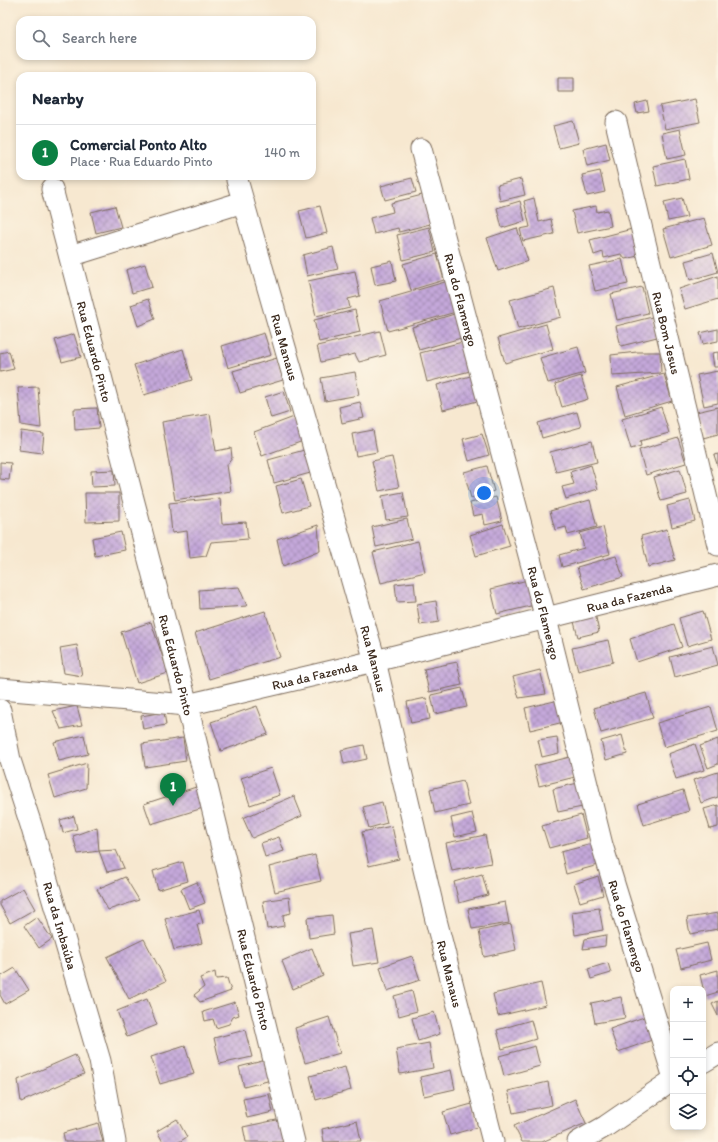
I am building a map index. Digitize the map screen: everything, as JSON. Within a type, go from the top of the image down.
[{"type":"street","name":"Rua Bom Jesus","points":[[616,122],[718,545]]},
{"type":"street","name":"Rua do Flamengo","points":[[421,148],[546,619],[602,845],[670,1065]]},
{"type":"street","name":"Rua Manaus","points":[[237,180],[375,661],[436,920],[493,1142]]},
{"type":"street","name":"Rua Eduardo Pinto","points":[[52,189],[187,705],[294,1142]]},
{"type":"street","points":[[70,256],[243,202]]},
{"type":"street","name":"Rua da Fazenda","points":[[0,689],[187,705],[375,661],[718,575]]},
{"type":"street","name":"Rua da Imbaúba","points":[[0,710],[10,760],[31,826],[100,1061],[115,1142]]},
{"type":"street","points":[[706,1060],[718,1053]]},
{"type":"street","points":[[578,1142],[606,1126],[670,1082]]},
{"type":"building","points":[[558,78],[574,78],[574,92],[558,92]]},
{"type":"building","points":[[695,99],[700,122],[665,129],[660,106]]},
{"type":"building","points":[[647,101],[649,111],[637,113],[635,104]]},
{"type":"building","points":[[573,121],[579,143],[559,148],[553,126]]},
{"type":"building","points":[[680,129],[686,155],[667,159],[662,133]]},
{"type":"building","points":[[606,143],[610,160],[587,166],[583,149]]},
{"type":"building","points":[[685,159],[689,179],[657,186],[653,166]]},
{"type":"building","points":[[600,171],[605,192],[587,196],[582,175]]},
{"type":"building","points":[[412,178],[416,192],[385,200],[381,186]]},
{"type":"building","points":[[521,179],[525,195],[500,201],[497,185]]},
{"type":"building","points":[[426,194],[434,223],[399,232],[398,228],[374,234],[370,218],[393,212],[391,203]]},
{"type":"building","points":[[534,198],[539,222],[551,219],[554,234],[523,241],[520,229],[530,227],[524,201]]},
{"type":"building","points":[[682,198],[687,217],[668,221],[664,202]]},
{"type":"building","points":[[520,201],[525,221],[502,228],[497,208]]},
{"type":"building","points":[[115,206],[121,227],[96,233],[91,212]]},
{"type":"building","points":[[320,206],[327,233],[306,238],[299,211]]},
{"type":"building","points":[[596,206],[597,212],[608,210],[611,226],[577,233],[572,211]]},
{"type":"building","points":[[704,218],[712,245],[671,257],[663,229]]},
{"type":"building","points":[[429,227],[435,252],[403,260],[397,235]]},
{"type":"building","points":[[517,228],[528,261],[498,271],[487,238]]},
{"type":"building","points":[[632,229],[638,256],[625,259],[621,254],[604,258],[603,252],[594,255],[590,240]]},
{"type":"building","points":[[333,247],[338,269],[307,276],[303,255]]},
{"type":"building","points":[[713,253],[718,272],[690,280],[685,261]]},
{"type":"building","points":[[437,254],[444,280],[411,290],[403,264]]},
{"type":"building","points":[[622,259],[628,284],[595,291],[589,266]]},
{"type":"building","points":[[392,261],[396,281],[375,285],[371,266]]},
{"type":"building","points":[[145,264],[152,287],[132,293],[126,270]]},
{"type":"building","points":[[355,271],[360,296],[348,299],[350,308],[316,316],[308,281]]},
{"type":"building","points":[[718,276],[718,299],[685,309],[679,289]]},
{"type":"building","points":[[455,279],[463,310],[388,331],[380,301]]},
{"type":"building","points":[[642,287],[648,313],[617,320],[611,294]]},
{"type":"building","points":[[554,288],[561,317],[518,329],[510,300]]},
{"type":"building","points":[[148,299],[155,319],[138,326],[131,305]]},
{"type":"building","points":[[355,310],[360,332],[319,342],[314,320]]},
{"type":"building","points":[[461,312],[468,336],[419,350],[412,327]]},
{"type":"building","points":[[652,317],[657,337],[621,346],[616,326]]},
{"type":"building","points":[[546,324],[553,349],[505,363],[498,338]]},
{"type":"building","points":[[718,329],[718,341],[703,344],[700,333]]},
{"type":"building","points":[[380,331],[386,355],[359,362],[355,354],[321,362],[317,346]]},
{"type":"building","points":[[264,333],[271,355],[228,368],[222,346]]},
{"type":"building","points":[[74,334],[81,357],[62,362],[55,340]]},
{"type":"building","points":[[470,340],[478,369],[427,382],[420,353]]},
{"type":"building","points":[[578,347],[585,373],[548,383],[540,358]]},
{"type":"building","points":[[183,349],[192,380],[144,395],[134,365]]},
{"type":"building","points":[[9,351],[14,369],[0,372],[0,353]]},
{"type":"building","points":[[637,352],[660,352],[661,373],[612,376],[611,355]]},
{"type":"building","points":[[718,352],[718,367],[714,367],[712,353]]},
{"type":"building","points":[[277,358],[283,380],[240,393],[233,371]]},
{"type":"building","points":[[718,371],[718,403],[704,406],[697,375]]},
{"type":"building","points":[[355,372],[359,395],[325,401],[321,378]]},
{"type":"building","points":[[478,374],[485,399],[443,410],[437,385]]},
{"type":"building","points":[[664,374],[672,401],[625,415],[617,387]]},
{"type":"building","points":[[581,376],[588,399],[562,407],[555,384]]},
{"type":"building","points":[[38,387],[41,428],[21,425],[18,388]]},
{"type":"building","points":[[284,391],[290,412],[271,418],[265,397]]},
{"type":"building","points":[[360,402],[364,418],[342,423],[339,407]]},
{"type":"building","points":[[661,407],[669,433],[640,441],[641,446],[631,449],[622,419]]},
{"type":"building","points":[[718,407],[718,434],[703,438],[696,412]]},
{"type":"building","points":[[97,408],[99,428],[75,430],[74,409]]},
{"type":"building","points":[[577,412],[581,427],[542,438],[538,423]]},
{"type":"building","points":[[210,414],[216,451],[231,448],[232,458],[227,465],[231,491],[175,500],[162,422]]},
{"type":"building","points":[[294,417],[303,441],[262,456],[254,432]]},
{"type":"building","points":[[373,430],[377,452],[356,456],[352,434]]},
{"type":"building","points":[[21,431],[44,434],[42,453],[19,450]]},
{"type":"building","points":[[482,434],[489,455],[469,461],[463,439]]},
{"type":"building","points":[[678,438],[686,463],[646,475],[639,450]]},
{"type":"building","points":[[592,441],[597,462],[556,472],[550,452]]},
{"type":"building","points":[[308,449],[314,472],[274,483],[268,460]]},
{"type":"building","points":[[718,454],[718,467],[714,455]]},
{"type":"building","points":[[392,457],[399,487],[379,491],[372,461]]},
{"type":"building","points":[[0,462],[11,463],[9,480],[0,479]]},
{"type":"building","points":[[591,465],[598,489],[566,499],[562,487],[574,484],[570,472]]},
{"type":"building","points":[[487,466],[494,491],[471,498],[464,472]]},
{"type":"building","points":[[680,469],[687,494],[661,501],[654,477]]},
{"type":"building","points":[[114,470],[115,486],[92,487],[91,471]]},
{"type":"building","points":[[301,479],[309,506],[283,513],[276,486]]},
{"type":"building","points":[[403,492],[408,517],[386,520],[382,496]]},
{"type":"building","points":[[85,493],[119,493],[119,521],[86,522]]},
{"type":"building","points":[[496,497],[502,521],[485,525],[483,514],[473,516],[470,503]]},
{"type":"building","points":[[220,498],[222,524],[246,522],[248,539],[211,542],[206,556],[190,558],[187,531],[172,533],[169,503]]},
{"type":"building","points":[[590,500],[597,527],[568,535],[566,527],[555,530],[550,511]]},
{"type":"building","points":[[690,500],[695,521],[672,527],[667,506]]},
{"type":"building","points":[[407,519],[412,539],[376,547],[372,527]]},
{"type":"building","points":[[503,524],[510,546],[476,556],[470,535]]},
{"type":"building","points":[[318,525],[320,551],[283,566],[277,539]]},
{"type":"building","points":[[603,527],[610,554],[562,567],[559,555],[584,548],[580,533]]},
{"type":"building","points":[[667,529],[675,560],[648,567],[641,536]]},
{"type":"building","points":[[121,532],[125,550],[95,556],[92,538]]},
{"type":"building","points":[[418,541],[425,572],[381,583],[373,552]]},
{"type":"building","points":[[616,556],[623,577],[584,589],[577,567]]},
{"type":"building","points":[[532,579],[539,604],[497,614],[491,589]]},
{"type":"building","points":[[414,582],[416,601],[397,602],[395,584]]},
{"type":"building","points":[[239,587],[247,606],[200,609],[199,590]]},
{"type":"building","points":[[436,601],[439,622],[420,625],[417,604]]},
{"type":"building","points":[[265,611],[280,657],[209,679],[195,633]]},
{"type":"building","points":[[703,611],[711,639],[687,646],[679,618]]},
{"type":"building","points":[[595,613],[599,632],[578,637],[573,618]]},
{"type":"building","points":[[151,622],[168,673],[137,683],[121,632]]},
{"type":"building","points":[[674,624],[682,647],[637,662],[630,639]]},
{"type":"building","points":[[608,640],[613,662],[578,671],[572,648]]},
{"type":"building","points":[[77,645],[82,676],[64,673],[60,648]]},
{"type":"building","points":[[713,646],[718,665],[675,677],[670,657]]},
{"type":"building","points":[[457,662],[462,685],[429,692],[424,669]]},
{"type":"building","points":[[540,670],[546,694],[519,698],[513,677]]},
{"type":"building","points":[[462,688],[467,707],[435,714],[431,695]]},
{"type":"building","points":[[646,693],[653,718],[601,733],[594,708]]},
{"type":"building","points":[[426,698],[430,719],[411,723],[407,702]]},
{"type":"building","points":[[559,700],[564,722],[530,730],[525,708]]},
{"type":"building","points":[[77,706],[82,725],[61,729],[53,711]]},
{"type":"building","points":[[257,706],[268,734],[221,751],[211,722]]},
{"type":"building","points":[[711,707],[718,731],[664,747],[657,723]]},
{"type":"building","points":[[164,712],[166,725],[143,729],[141,716]]},
{"type":"building","points":[[84,735],[88,754],[59,761],[54,742]]},
{"type":"building","points":[[622,735],[627,754],[606,760],[601,741]]},
{"type":"building","points":[[557,737],[559,753],[542,757],[538,740]]},
{"type":"building","points":[[183,738],[186,761],[145,767],[142,744]]},
{"type":"building","points":[[718,739],[718,764],[708,768],[700,746]]},
{"type":"building","points":[[695,744],[704,770],[676,779],[668,754]]},
{"type":"building","points":[[364,745],[367,759],[344,764],[341,750]]},
{"type":"building","points":[[574,756],[579,776],[539,786],[534,766]]},
{"type":"building","points":[[87,763],[86,788],[55,798],[48,775]]},
{"type":"building","points":[[271,768],[280,795],[250,805],[241,778]]},
{"type":"building","points":[[718,772],[718,797],[701,803],[693,780]]},
{"type":"building","points":[[463,781],[469,805],[435,813],[430,789]]},
{"type":"building","points":[[582,782],[587,806],[558,812],[553,789]]},
{"type":"building","points":[[196,787],[203,808],[151,824],[144,804]]},
{"type":"building","points":[[683,790],[689,811],[644,825],[638,804]]},
{"type":"building","points":[[294,796],[302,816],[252,838],[243,818]]},
{"type":"building","points":[[382,802],[387,823],[369,828],[363,807]]},
{"type":"building","points":[[718,805],[718,827],[710,829],[704,809]]},
{"type":"building","points":[[472,813],[477,832],[455,837],[451,818]]},
{"type":"building","points":[[581,815],[587,838],[549,848],[542,826]]},
{"type":"building","points":[[74,816],[77,829],[63,833],[60,820]]},
{"type":"building","points":[[392,826],[399,859],[369,866],[362,832]]},
{"type":"building","points":[[97,827],[99,851],[78,854],[73,836]]},
{"type":"building","points":[[485,835],[491,863],[452,871],[446,843]]},
{"type":"building","points":[[279,837],[284,851],[265,857],[261,843]]},
{"type":"building","points":[[596,843],[602,864],[566,874],[561,852]]},
{"type":"building","points":[[116,850],[124,868],[107,872],[99,851]]},
{"type":"building","points":[[315,855],[321,881],[275,892],[269,867]]},
{"type":"building","points":[[183,862],[188,881],[158,890],[153,871]]},
{"type":"building","points":[[482,874],[488,895],[459,903],[454,882]]},
{"type":"building","points":[[598,876],[603,895],[580,902],[574,884]]},
{"type":"building","points":[[125,877],[139,900],[108,910],[97,889]]},
{"type":"building","points":[[197,882],[205,903],[189,909],[181,889]]},
{"type":"building","points":[[23,888],[35,909],[10,923],[0,905],[0,901]]},
{"type":"building","points":[[289,897],[291,913],[283,915],[284,926],[267,929],[263,901]]},
{"type":"building","points":[[505,902],[509,923],[472,929],[468,909]]},
{"type":"building","points":[[599,908],[603,930],[575,935],[572,912]]},
{"type":"building","points":[[199,910],[203,923],[197,925],[202,943],[174,950],[165,919]]},
{"type":"building","points":[[718,913],[718,929],[690,934],[687,918]]},
{"type":"building","points":[[332,915],[334,934],[309,938],[307,918]]},
{"type":"building","points":[[37,917],[52,939],[39,948],[24,926]]},
{"type":"building","points":[[511,924],[516,950],[484,957],[479,931]]},
{"type":"building","points":[[373,930],[379,962],[353,966],[348,934]]},
{"type":"building","points":[[606,935],[605,946],[583,949],[585,939]]},
{"type":"building","points":[[144,939],[166,981],[129,999],[107,957]]},
{"type":"building","points":[[707,943],[711,960],[681,968],[676,950]]},
{"type":"building","points":[[312,948],[323,976],[293,989],[282,961]]},
{"type":"building","points":[[412,956],[420,980],[387,991],[380,967]]},
{"type":"building","points":[[608,963],[611,973],[591,979],[588,969]]},
{"type":"building","points":[[15,968],[29,990],[5,1004],[0,995],[0,977]]},
{"type":"building","points":[[718,970],[718,992],[706,996],[706,986],[703,986],[700,975]]},
{"type":"building","points":[[215,972],[216,979],[227,978],[231,991],[200,1002],[194,995],[204,987],[200,978]]},
{"type":"building","points":[[541,983],[546,1005],[498,1016],[493,994]]},
{"type":"building","points":[[412,991],[417,1011],[399,1016],[394,996]]},
{"type":"building","points":[[621,997],[625,1018],[595,1023],[591,1003]]},
{"type":"building","points":[[147,999],[157,1025],[127,1037],[117,1011]]},
{"type":"building","points":[[718,1001],[718,1016],[712,1004]]},
{"type":"building","points":[[235,1002],[239,1015],[233,1017],[229,1024],[216,1028],[213,1019],[205,1021],[203,1012]]},
{"type":"building","points":[[434,1012],[440,1034],[418,1041],[412,1018]]},
{"type":"building","points":[[329,1017],[340,1053],[305,1063],[295,1028]]},
{"type":"building","points":[[644,1017],[652,1040],[618,1052],[610,1029]]},
{"type":"building","points":[[531,1020],[536,1039],[502,1049],[497,1030]]},
{"type":"building","points":[[245,1030],[252,1057],[220,1064],[214,1038]]},
{"type":"building","points":[[429,1043],[433,1068],[400,1074],[396,1049]]},
{"type":"building","points":[[185,1046],[194,1074],[160,1084],[151,1057]]},
{"type":"building","points":[[535,1046],[540,1066],[504,1076],[499,1056]]},
{"type":"building","points":[[75,1055],[84,1074],[21,1102],[18,1080]]},
{"type":"building","points":[[270,1059],[275,1079],[244,1087],[239,1067]]},
{"type":"building","points":[[345,1067],[351,1090],[316,1100],[310,1076]]},
{"type":"building","points":[[451,1070],[455,1089],[424,1096],[420,1077]]},
{"type":"building","points":[[548,1082],[552,1105],[513,1113],[508,1091]]},
{"type":"building","points":[[269,1094],[273,1112],[247,1118],[243,1099]]},
{"type":"building","points":[[575,1099],[586,1123],[542,1142],[522,1142],[514,1126]]},
{"type":"building","points":[[472,1104],[478,1127],[450,1135],[443,1112]]},
{"type":"building","points":[[286,1118],[291,1140],[283,1142],[246,1142],[243,1127]]},
{"type":"building","points":[[177,1119],[187,1137],[179,1142],[163,1142],[157,1131]]},
{"type":"building","points":[[357,1121],[361,1141],[324,1142],[322,1129]]},
{"type":"building","points":[[98,1123],[103,1142],[65,1142],[63,1133]]},
{"type":"place","name":"Comercial Ponto Alto","points":[[173,806]]}]
